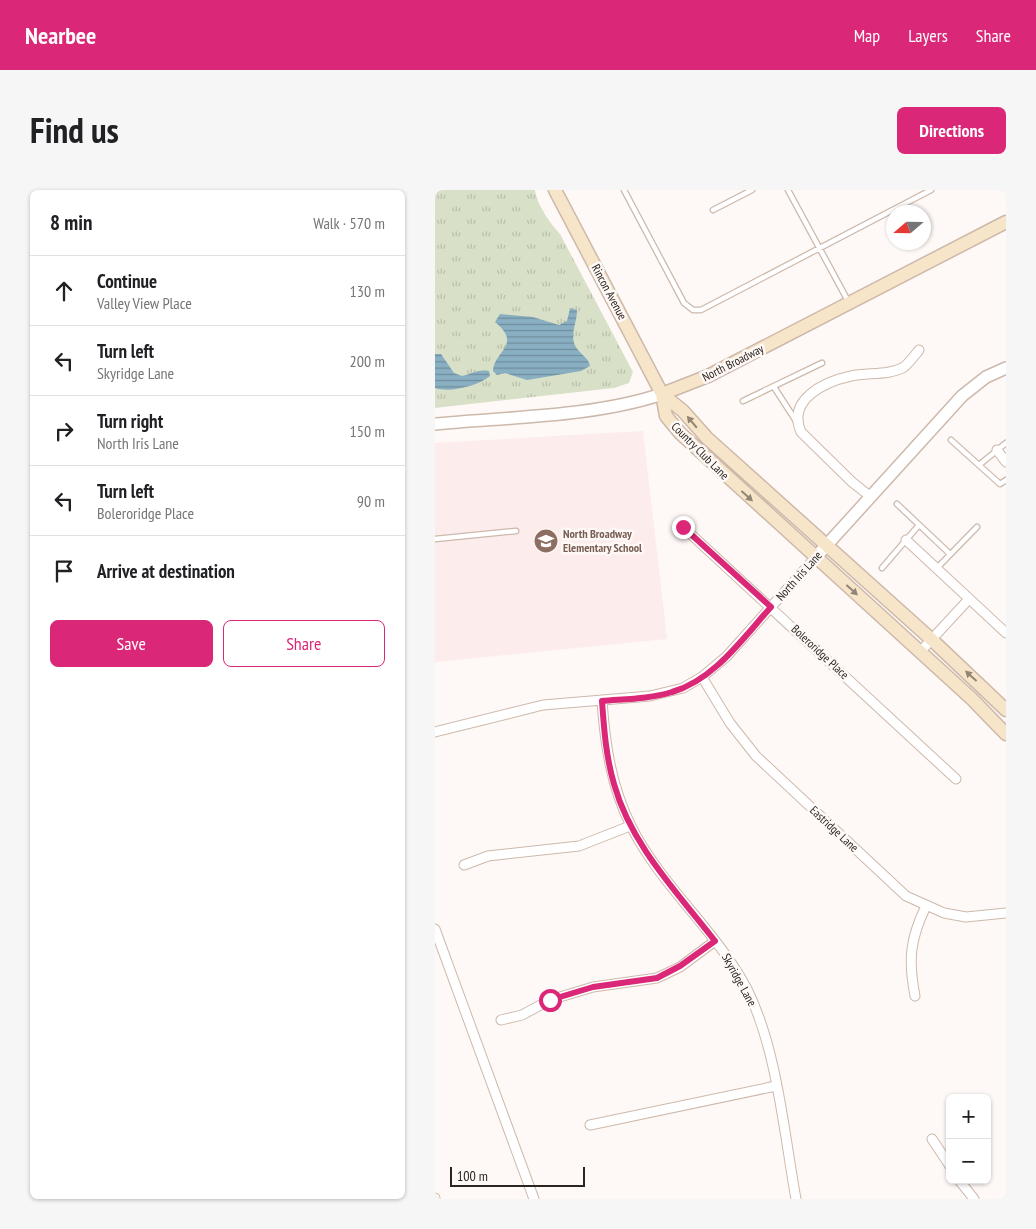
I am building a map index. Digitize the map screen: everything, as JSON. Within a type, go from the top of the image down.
[{"type":"main road","name":"Rincon Avenue","points":[[559,191],[662,394]]},
{"type":"main road","name":"North Broadway","points":[[662,394],[707,376],[1006,222]]},
{"type":"main road","name":"Country Club Lane","points":[[662,394],[683,411],[707,438],[931,639],[1006,710]]},
{"type":"main road","name":"Country Club Lane","points":[[662,394],[666,416],[680,433],[972,699],[1006,734]]},
{"type":"street","points":[[871,497],[852,482],[801,432],[797,423],[798,409],[805,399],[820,387],[851,376],[896,369],[904,366],[919,350]]},
{"type":"street","name":"North Iris Lane","points":[[435,732],[543,705],[602,701],[671,692],[702,677],[726,657],[961,396],[986,377],[1006,368]]},
{"type":"street","name":"North Broadway","points":[[435,424],[575,411],[639,402],[662,394]]},
{"type":"street","points":[[997,450],[1006,462]]},
{"type":"street","name":"Boleroridge Place","points":[[683,527],[956,779]]},
{"type":"street","points":[[906,540],[1006,633]]},
{"type":"street","points":[[920,652],[969,599]]},
{"type":"street","name":"Eastridge Lane","points":[[702,677],[730,723],[756,756],[906,896],[945,913],[966,917],[1006,913]]},
{"type":"street","name":"Skyridge Lane","points":[[602,701],[605,738],[614,785],[631,826],[649,857],[715,941],[741,980],[755,1007],[768,1046],[796,1199]]},
{"type":"street","points":[[465,865],[488,856],[579,846],[631,826]]},
{"type":"street","points":[[915,996],[911,973],[911,948],[917,925],[926,906]]},
{"type":"street","points":[[436,933],[534,1199]]},
{"type":"street","points":[[501,1020],[522,1015],[550,1000],[593,987],[657,978],[680,966],[715,941]]},
{"type":"street","points":[[590,1125],[776,1086]]},
{"type":"street","points":[[932,1139],[946,1160]]},
{"type":"street","points":[[962,1184],[974,1199]]},
{"type":"lane","points":[[625,190],[684,302],[693,310],[701,310],[931,190]]},
{"type":"lane","points":[[713,210],[752,190]]},
{"type":"lane","points":[[788,190],[849,302]]},
{"type":"lane","points":[[743,401],[823,363]]},
{"type":"lane","points":[[774,387],[797,423]]},
{"type":"lane","points":[[951,440],[1000,484],[1006,480]]},
{"type":"lane","points":[[979,465],[1006,443]]},
{"type":"lane","points":[[897,504],[950,554]]},
{"type":"lane","points":[[882,568],[919,525]]},
{"type":"lane","points":[[937,568],[977,527]]},
{"type":"lane","points":[[435,539],[516,531]]},
{"type":"shaded area","name":"North Broadway Elementary School","points":[[643,431],[667,639],[435,662],[435,443]]},
{"type":"green space","points":[[435,190],[535,190],[541,208],[560,234],[633,372],[629,383],[614,388],[435,408]]},
{"type":"water","points":[[570,308],[577,310],[573,335],[574,343],[590,366],[581,371],[527,380],[505,373],[497,375],[493,371],[507,342],[507,337],[503,330],[495,322],[500,314],[533,317],[559,325],[567,321]]},
{"type":"water","points":[[435,354],[441,354],[454,373],[462,376],[478,371],[489,371],[490,376],[485,380],[464,388],[448,390],[435,388]]},
{"type":"place","name":"North Broadway Elementary School","points":[[546,541]]},
{"type":"route","points":[[550,1000],[593,987],[657,978],[680,966],[715,941],[649,857],[631,826],[614,785],[605,738],[602,701],[650,696],[683,688],[702,677],[726,657],[771,607],[683,527]]}]
